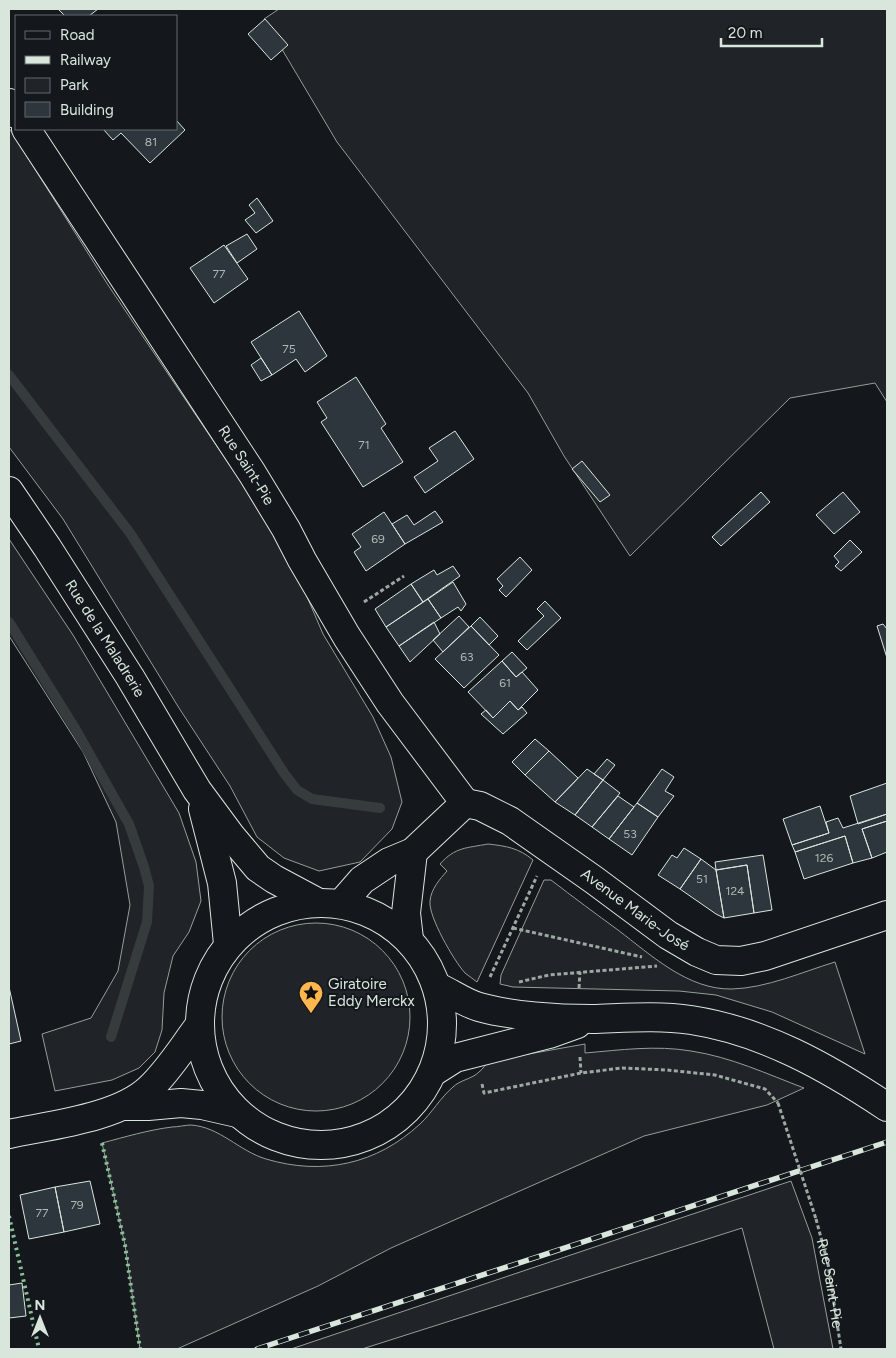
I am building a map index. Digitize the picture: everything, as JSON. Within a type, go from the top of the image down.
[{"type":"main road","name":"Rue Saint-Pie","points":[[27,130],[252,473],[286,529],[336,621],[390,703],[466,803]]},
{"type":"main road","name":"Rue de la Maladrerie","points":[[9,491],[130,677],[197,790],[231,836],[258,868],[274,879],[329,903]]},
{"type":"main road","name":"Rue de la Maladrerie","points":[[197,790],[222,883],[228,944]]},
{"type":"main road","points":[[329,903],[389,862],[413,852],[466,803]]},
{"type":"main road","name":"Avenue Marie-José","points":[[466,803],[480,806],[510,821],[668,935],[697,952],[716,960],[741,961],[765,956],[887,915]]},
{"type":"main road","points":[[408,939],[406,913],[413,852]]},
{"type":"main road","points":[[329,903],[366,910],[389,923],[408,939],[426,961],[438,987],[443,1016],[441,1045],[433,1072],[415,1101],[391,1123],[361,1139],[329,1146],[295,1143],[264,1132],[237,1113],[217,1088],[203,1059],[198,1027],[201,997],[211,969],[228,944],[253,922],[284,908],[329,903]]},
{"type":"main road","points":[[438,987],[477,1006],[508,1014],[590,1019],[652,1017],[690,1020],[718,1025],[746,1033],[779,1046],[847,1080],[887,1107]]},
{"type":"main road","points":[[433,1072],[455,1058],[548,1034],[590,1019]]},
{"type":"main road","points":[[9,1134],[94,1116],[124,1106],[149,1089],[165,1072],[198,1027]]},
{"type":"main road","points":[[124,1106],[181,1103],[202,1105],[237,1113]]},
{"type":"path","points":[[336,621],[404,576]]},
{"type":"path","points":[[513,928],[648,958]]},
{"type":"path","points":[[510,984],[548,975],[659,966]]},
{"type":"path","name":"Rue Saint-Pie","points":[[778,1103],[816,1219],[828,1264],[841,1349]]},
{"type":"green space","points":[[279,9],[887,9],[887,402],[875,383],[790,398],[630,556],[564,456],[528,393],[337,142],[264,19]]},
{"type":"green space","points":[[9,128],[108,285],[287,550],[323,634],[373,717],[391,757],[402,802],[392,829],[360,862],[319,871],[284,858],[257,837],[230,786],[179,708],[63,519],[9,447]]},
{"type":"green space","points":[[9,539],[73,635],[179,813],[196,862],[201,901],[189,932],[173,956],[164,993],[162,1030],[155,1052],[139,1068],[112,1080],[55,1091],[42,1034],[91,1018],[118,971],[130,905],[116,822],[83,752],[9,636]]},
{"type":"green space","points":[[488,844],[512,848],[533,860],[477,982],[465,973],[449,949],[433,917],[430,901],[434,888],[447,871],[440,864],[446,858],[462,849]]},
{"type":"green space","points":[[544,880],[551,880],[657,960],[700,984],[732,989],[758,986],[835,962],[865,1054],[772,1012],[716,995],[679,991],[513,987],[500,984],[501,975]]},
{"type":"green space","points":[[307,923],[325,923],[352,930],[383,950],[403,981],[410,1008],[410,1026],[403,1053],[383,1084],[352,1104],[325,1111],[307,1111],[289,1107],[272,1100],[256,1090],[243,1077],[233,1061],[226,1044],[222,1026],[222,1008],[226,990],[233,973],[243,957],[256,944],[272,934],[289,927]]},
{"type":"green space","points":[[585,1044],[585,1053],[651,1048],[678,1049],[706,1054],[749,1066],[804,1088],[767,1105],[644,1136],[391,1248],[318,1286],[177,1349],[140,1349],[125,1245],[102,1143],[154,1130],[191,1125],[211,1130],[247,1151],[266,1159],[308,1166],[348,1163],[386,1149],[403,1138],[424,1120],[453,1087],[476,1074],[489,1061]]},
{"type":"green space","points":[[791,1181],[812,1238],[833,1349],[774,1349],[742,1228],[362,1349],[291,1349]]},
{"type":"building","points":[[58,9],[98,9],[90,15],[64,15]]},
{"type":"building","points":[[265,19],[288,45],[271,60],[248,34]]},
{"type":"building","points":[[178,122],[185,130],[150,163],[121,133],[113,140],[104,130],[178,130]]},
{"type":"building","points":[[257,198],[273,221],[256,233],[245,220],[255,213],[249,205]]},
{"type":"building","points":[[247,234],[257,249],[237,263],[226,246]]},
{"type":"building","points":[[224,245],[248,279],[214,303],[190,268]]},
{"type":"building","points":[[299,311],[327,356],[305,372],[296,359],[272,375],[251,342]]},
{"type":"building","points":[[261,358],[272,375],[261,381],[251,365]]},
{"type":"building","points":[[356,377],[386,424],[381,428],[403,462],[363,487],[321,422],[327,418],[317,402]]},
{"type":"building","points":[[455,431],[474,459],[425,493],[414,477],[438,461],[429,448]]},
{"type":"building","points":[[582,461],[610,495],[600,502],[572,469]]},
{"type":"building","points":[[761,492],[770,502],[721,546],[712,537]]},
{"type":"building","points":[[843,492],[860,512],[834,534],[816,515]]},
{"type":"building","points":[[435,511],[443,522],[405,544],[392,524],[407,515],[414,525]]},
{"type":"building","points":[[384,512],[405,544],[366,571],[354,552],[361,547],[352,534]]},
{"type":"building","points":[[850,540],[862,552],[841,571],[835,566],[839,562],[834,556]]},
{"type":"building","points":[[520,557],[532,570],[506,597],[499,590],[503,586],[497,579]]},
{"type":"building","points":[[453,566],[460,576],[423,602],[411,584],[434,570],[437,575]]},
{"type":"building","points":[[453,582],[466,604],[461,611],[458,607],[441,618],[428,599]]},
{"type":"building","points":[[411,584],[423,602],[386,627],[375,609]]},
{"type":"building","points":[[428,599],[441,618],[399,646],[386,627]]},
{"type":"building","points":[[545,601],[561,618],[527,650],[518,641],[544,616],[537,609]]},
{"type":"building","points":[[459,616],[469,627],[443,652],[433,640]]},
{"type":"building","points":[[480,617],[498,636],[489,645],[471,626]]},
{"type":"building","points":[[434,622],[440,634],[410,662],[399,646]]},
{"type":"building","points":[[883,624],[887,629],[887,658],[877,626]]},
{"type":"building","points":[[471,626],[499,655],[464,688],[435,659]]},
{"type":"building","points":[[512,652],[527,668],[516,677],[502,661]]},
{"type":"building","points":[[502,661],[516,677],[522,672],[538,690],[518,710],[510,701],[493,718],[468,692]]},
{"type":"building","points":[[510,701],[518,710],[522,707],[527,713],[503,734],[481,714],[486,710],[493,718]]},
{"type":"building","points":[[535,739],[549,751],[525,775],[512,762]]},
{"type":"building","points":[[549,751],[578,778],[555,802],[525,775]]},
{"type":"building","points":[[607,759],[615,765],[603,780],[594,774]]},
{"type":"building","points":[[587,769],[603,780],[575,815],[555,802]]},
{"type":"building","points":[[662,769],[674,777],[665,791],[674,796],[658,817],[637,803]]},
{"type":"building","points":[[603,780],[620,793],[592,827],[575,815]]},
{"type":"building","points":[[887,783],[887,814],[858,824],[850,796]]},
{"type":"building","points":[[618,796],[634,807],[609,839],[592,827]]},
{"type":"building","points":[[637,803],[658,817],[632,855],[609,839]]},
{"type":"building","points":[[820,806],[829,833],[792,845],[783,819]]},
{"type":"building","points":[[887,814],[887,821],[862,829],[872,858],[853,863],[845,836],[795,852],[792,845],[829,833],[826,822],[838,818],[843,828]]},
{"type":"building","points":[[887,821],[887,852],[872,858],[862,829]]},
{"type":"building","points":[[845,836],[853,863],[804,879],[795,852]]},
{"type":"building","points":[[684,848],[701,859],[680,889],[658,875],[672,855],[677,858]]},
{"type":"building","points":[[763,855],[772,910],[754,913],[747,865],[716,870],[715,862]]},
{"type":"building","points":[[701,859],[716,870],[724,918],[680,889]]},
{"type":"building","points":[[747,865],[754,913],[724,918],[716,870]]},
{"type":"building","points":[[9,987],[21,1041],[9,1044]]},
{"type":"building","points":[[90,1181],[100,1224],[64,1232],[55,1187]]},
{"type":"building","points":[[55,1187],[64,1232],[29,1239],[20,1195]]},
{"type":"building","points":[[22,1283],[26,1316],[9,1318],[9,1285]]},
{"type":"waterway","points":[[9,375],[130,533],[284,773],[297,790],[312,799],[380,808]]},
{"type":"waterway","points":[[9,622],[76,730],[129,824],[149,886],[147,922],[111,1037]]},
{"type":"railway","points":[[257,1349],[887,1142]]},
{"type":"hedge","points":[[102,1143],[125,1245],[140,1349]]},
{"type":"hedge","points":[[9,1216],[39,1349]]},
{"type":"place","name":"Giratoire Eddy Merckx","points":[[311,1014]]}]
